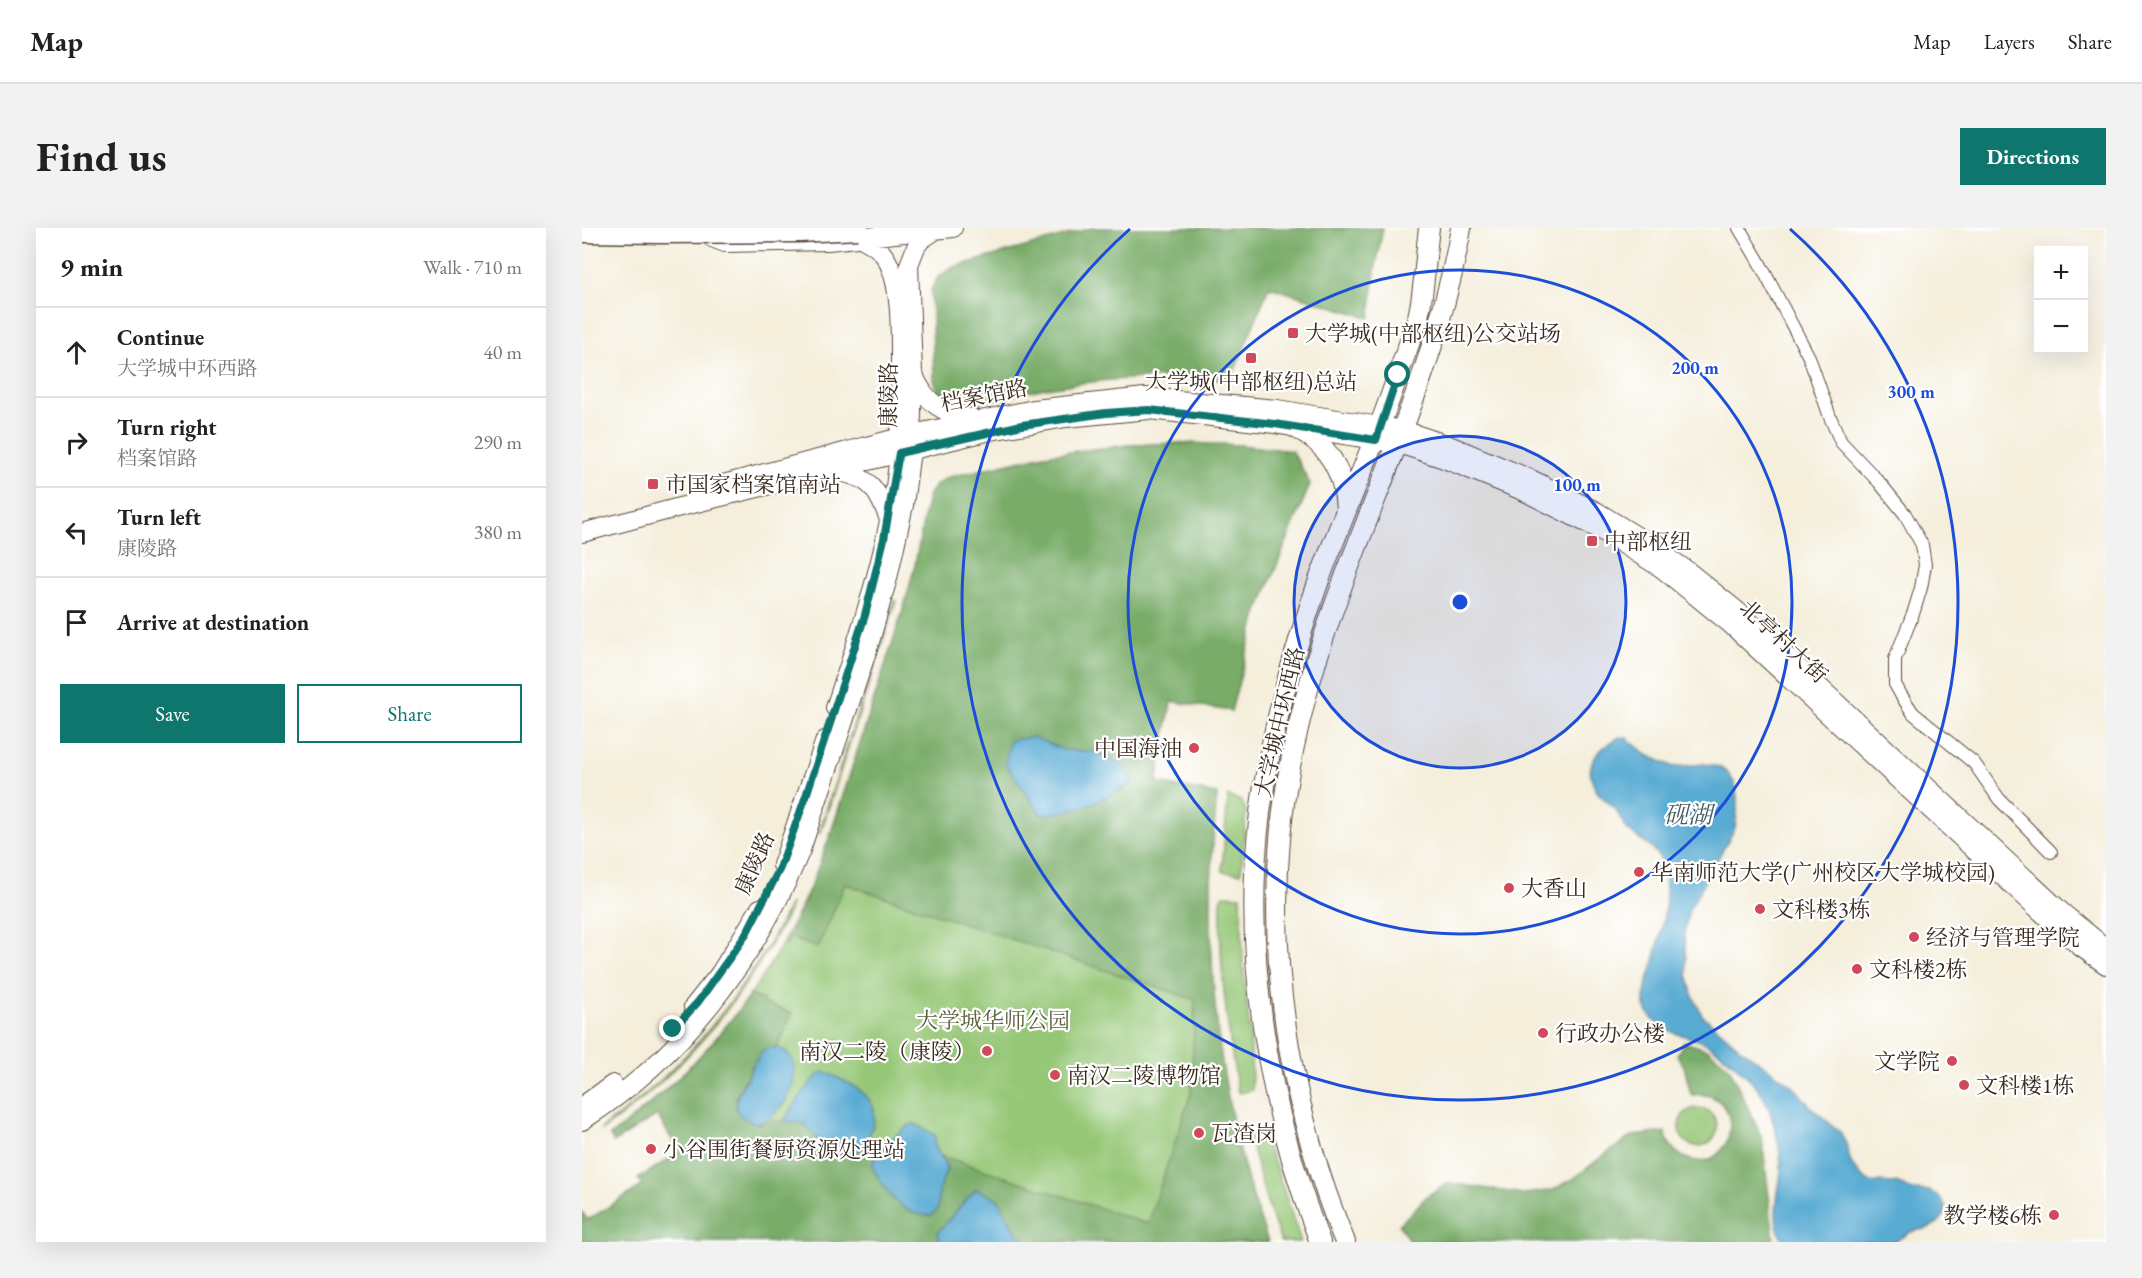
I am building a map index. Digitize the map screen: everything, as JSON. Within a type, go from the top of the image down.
[{"type":"highway","points":[[582,231],[859,233]]},
{"type":"main road","points":[[695,228],[725,243],[770,243],[859,233],[944,229]]},
{"type":"main road","name":"大学城中环西路","points":[[1320,1242],[1296,1172],[1270,1065],[1256,960],[1255,879],[1261,804],[1278,722],[1300,637],[1378,433],[1418,316],[1429,228]]},
{"type":"main road","name":"大学城中环西路","points":[[1345,1242],[1315,1158],[1291,1052],[1279,949],[1277,901],[1282,815],[1293,756],[1322,644],[1340,588],[1401,437],[1440,323],[1461,228]]},
{"type":"main road","name":"康陵路","points":[[582,1106],[624,1076],[698,1002],[720,973],[759,911],[790,844],[856,646],[874,582],[905,443],[913,373],[909,265],[911,256],[921,240],[944,229]]},
{"type":"main road","name":"康陵路","points":[[582,1121],[646,1073],[701,1017],[721,993],[758,938],[789,879],[814,814],[868,649],[888,578],[904,505],[905,443],[897,299],[893,275],[884,254],[859,233]]},
{"type":"main road","points":[[913,373],[925,396],[940,410],[950,415],[980,419]]},
{"type":"main road","name":"档案馆路","points":[[582,533],[829,470],[980,419],[1034,409],[1145,398],[1275,409],[1378,433]]},
{"type":"main road","name":"档案馆路","points":[[582,520],[659,502],[774,469],[905,443],[1106,413],[1149,410],[1294,427],[1378,433]]},
{"type":"main road","points":[[1294,427],[1320,443],[1333,460],[1342,481],[1346,512]]},
{"type":"main road","name":"北亭村大街","points":[[1378,433],[1401,437],[1496,464],[1561,493],[1612,520],[1678,564],[1731,605],[2062,913],[2106,948]]},
{"type":"main road","name":"北亭村大街","points":[[1401,437],[1555,505],[1661,568],[1730,624],[2053,923],[2079,946],[2106,964]]},
{"type":"main road","points":[[829,470],[852,473],[870,484],[881,499],[888,518]]},
{"type":"street","points":[[1739,228],[1809,357],[1841,442],[1879,482],[1905,514],[1922,545],[1925,565],[1921,588],[1895,659],[1895,684],[1913,713],[1974,763],[1999,799],[2051,852]]},
{"type":"green space","points":[[1092,228],[1383,228],[1370,318],[1269,287],[1231,380],[1185,377],[1116,379],[1047,388],[961,405],[950,403],[942,398],[934,380],[931,290],[938,277],[954,267]]},
{"type":"green space","name":"大学城华师公园","points":[[1184,443],[1239,445],[1292,451],[1310,484],[1257,614],[1231,711],[1171,701],[1157,783],[1217,794],[1212,851],[1211,908],[1212,965],[1217,1021],[1224,1077],[1235,1133],[1268,1242],[582,1242],[582,1212],[588,1220],[642,1186],[638,1179],[680,1152],[657,1115],[614,1142],[610,1136],[680,1076],[738,1011],[786,938],[806,898],[824,854],[905,604],[928,496],[935,486],[946,478],[1045,455],[1128,445]]},
{"type":"green space","name":"大学城华师公园","points":[[1184,443],[1239,445],[1292,451],[1310,484],[1257,614],[1231,711],[1171,701],[1157,783],[1217,794],[1212,851],[1211,908],[1212,965],[1217,1021],[1224,1077],[1235,1133],[1268,1242],[1024,1242],[998,1199],[976,1189],[938,1232],[940,1242],[582,1242],[582,1212],[588,1220],[642,1186],[638,1179],[680,1152],[657,1115],[614,1142],[610,1136],[686,1071],[719,1035],[750,995],[763,1000],[763,1003],[792,1013],[777,1048],[775,1047],[752,1066],[736,1098],[757,1124],[781,1121],[800,1122],[806,1125],[827,1149],[837,1152],[856,1153],[866,1142],[890,1142],[874,1160],[872,1166],[895,1200],[908,1210],[919,1214],[930,1214],[937,1210],[939,1190],[947,1168],[942,1156],[1148,1224],[1191,1093],[1195,1000],[845,884],[818,948],[790,938],[787,945],[783,943],[809,891],[831,833],[905,604],[928,496],[935,486],[946,478],[1045,455],[1128,445]],"holes":[[[1033,737],[1064,750],[1096,752],[1041,815]]]},
{"type":"green space","points":[[894,600],[896,601],[820,834],[819,833]]},
{"type":"green space","points":[[1228,796],[1241,801],[1246,810],[1241,873],[1224,872],[1222,869]]},
{"type":"green space","points":[[1224,895],[1241,896],[1243,964],[1251,1047],[1252,1090],[1240,1093],[1232,1057],[1223,986],[1221,899]]},
{"type":"green space","points":[[791,902],[784,922],[755,970],[717,1022],[675,1069],[627,1112],[601,1131],[661,1080],[712,1026],[755,966]]},
{"type":"green space","points":[[1684,1042],[1709,1050],[1729,1067],[1762,1138],[1774,1239],[1766,1242],[1410,1242],[1399,1225],[1428,1195],[1449,1183],[1524,1194],[1553,1190],[1573,1179],[1632,1136],[1665,1132],[1673,1148],[1688,1159],[1705,1161],[1717,1155],[1726,1144],[1730,1130],[1728,1116],[1722,1104],[1710,1096],[1691,1095],[1684,1066],[1677,1055]]},
{"type":"green space","points":[[1698,1108],[1711,1114],[1717,1127],[1711,1140],[1698,1146],[1685,1140],[1679,1127],[1685,1114]]},
{"type":"green space","points":[[1261,1134],[1276,1167],[1301,1242],[1281,1242],[1249,1138]]},
{"type":"water","points":[[1033,737],[1064,750],[1096,752],[1124,765],[1132,783],[1088,805],[1065,812],[1041,815],[1005,763],[1010,740]]},
{"type":"water","name":"砚湖","points":[[1620,737],[1627,738],[1647,755],[1674,767],[1704,764],[1719,767],[1727,772],[1735,784],[1738,803],[1735,828],[1689,910],[1684,934],[1687,974],[1692,994],[1702,1015],[1740,1048],[1793,1086],[1812,1108],[1841,1133],[1851,1163],[1862,1177],[1870,1182],[1896,1183],[1912,1190],[1929,1191],[1937,1195],[1945,1205],[1945,1214],[1938,1223],[1910,1232],[1894,1242],[1784,1242],[1776,1219],[1781,1169],[1779,1146],[1769,1110],[1760,1091],[1717,1050],[1700,1041],[1661,1027],[1646,1008],[1646,990],[1664,915],[1666,890],[1663,865],[1661,859],[1648,845],[1628,830],[1615,809],[1599,793],[1592,782],[1590,773],[1594,758],[1599,752]]},
{"type":"water","points":[[775,1047],[787,1053],[794,1063],[791,1089],[775,1113],[765,1120],[754,1123],[739,1114],[736,1109],[737,1098],[761,1053],[765,1049]]},
{"type":"water","points":[[822,1072],[860,1090],[870,1101],[874,1115],[873,1124],[865,1143],[857,1152],[832,1150],[821,1143],[805,1124],[784,1120],[811,1082]]},
{"type":"water","points":[[915,1124],[935,1135],[935,1146],[947,1168],[939,1190],[938,1209],[932,1215],[921,1215],[903,1207],[882,1184],[872,1166],[878,1154],[890,1140],[910,1125]]},
{"type":"water","points":[[976,1189],[998,1199],[1024,1242],[940,1242],[938,1232]]},
{"type":"place","name":"大学城(中部枢纽)公交站场","points":[[1293,333]]},
{"type":"place","name":"大学城(中部枢纽)总站","points":[[1251,358]]},
{"type":"place","name":"市国家档案馆南站","points":[[653,484]]},
{"type":"place","name":"中部枢纽","points":[[1592,541]]},
{"type":"place","name":"中国海油","points":[[1194,748]]},
{"type":"place","name":"华南师范大学(广州校区大学城校园)","points":[[1639,872]]},
{"type":"place","name":"大香山","points":[[1509,888]]},
{"type":"place","name":"文科楼3栋","points":[[1760,909]]},
{"type":"place","name":"经济与管理学院","points":[[1914,937]]},
{"type":"place","name":"文科楼2栋","points":[[1857,969]]},
{"type":"place","name":"行政办公楼","points":[[1543,1033]]},
{"type":"place","name":"南汉二陵（康陵）","points":[[987,1051]]},
{"type":"place","name":"文学院","points":[[1952,1061]]},
{"type":"place","name":"南汉二陵博物馆","points":[[1055,1075]]},
{"type":"place","name":"文科楼1栋","points":[[1964,1085]]},
{"type":"place","name":"瓦渣岗","points":[[1199,1133]]},
{"type":"place","name":"小谷围街餐厨资源处理站","points":[[651,1149]]},
{"type":"place","name":"教学楼6栋","points":[[2054,1215]]},
{"type":"route","points":[[673,1029],[698,1002],[745,936],[790,844],[865,615],[884,539],[899,453],[1022,425],[1106,413],[1149,410],[1275,424],[1376,440],[1398,375]]}]
